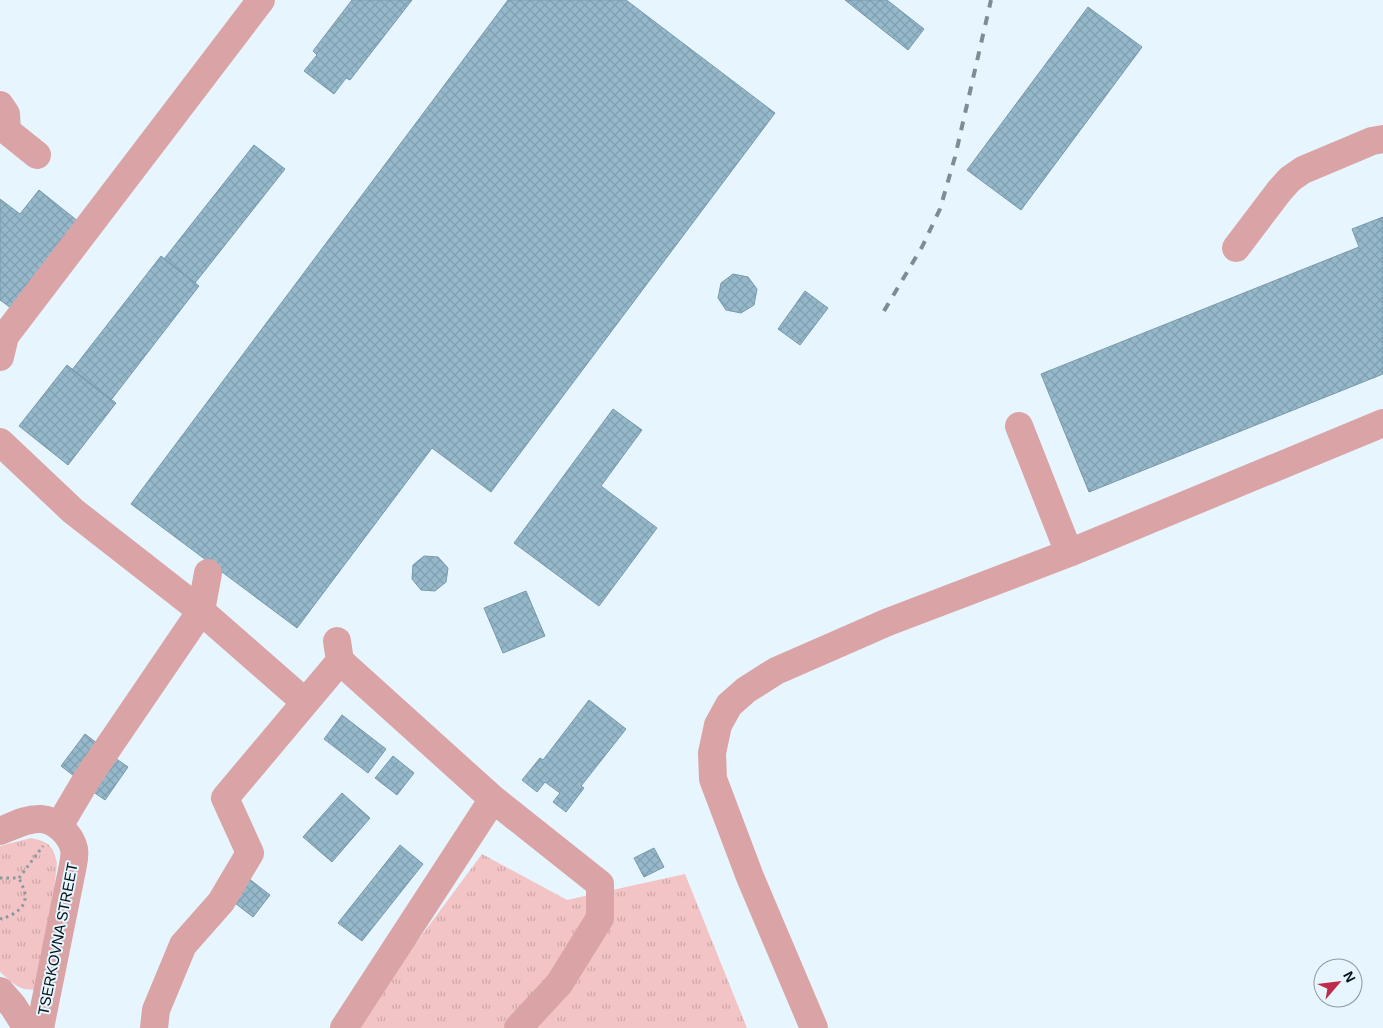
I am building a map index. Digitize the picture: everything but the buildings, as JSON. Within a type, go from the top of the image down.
[{"type":"street","points":[[0,357],[5,336],[261,0]]},
{"type":"street","points":[[0,105],[6,114],[7,132],[37,155]]},
{"type":"street","points":[[1236,248],[1290,179],[1312,166],[1372,141],[1383,139]]},
{"type":"street","points":[[814,1028],[750,877],[713,779],[712,753],[718,726],[729,705],[746,690],[776,671],[888,622],[1069,553],[1383,423]]},
{"type":"street","points":[[1019,426],[1069,553]]},
{"type":"street","points":[[0,442],[73,510],[201,612],[305,702]]},
{"type":"street","points":[[0,831],[30,820],[42,819],[59,826],[88,777],[201,612],[208,573]]},
{"type":"street","points":[[154,1028],[156,1010],[183,945],[221,902],[250,853],[225,798],[305,702],[339,651],[493,799],[600,884],[600,918],[559,984],[518,1028]]},
{"type":"street","points":[[344,1028],[493,799]]},
{"type":"street","name":"TSERKOVNA STREET","points":[[40,1028],[73,865],[74,850],[66,833],[59,826]]},
{"type":"street","name":"TSERKOVNA STREET","points":[[0,992],[13,1006],[27,1028]]},
{"type":"path","points":[[19,878],[59,826]]},
{"type":"path","points":[[0,878],[19,878]]},
{"type":"path","points":[[0,918],[16,914],[23,906],[26,895],[19,878]]},
{"type":"green space","points":[[31,838],[49,845],[54,852],[57,863],[45,974],[36,989],[30,990],[20,988],[0,972],[0,846]]},
{"type":"green space","points":[[482,854],[567,900],[685,874],[747,1028],[353,1028]]},
{"type":"railway","points":[[884,311],[922,247],[940,209],[955,157],[991,0]]}]
